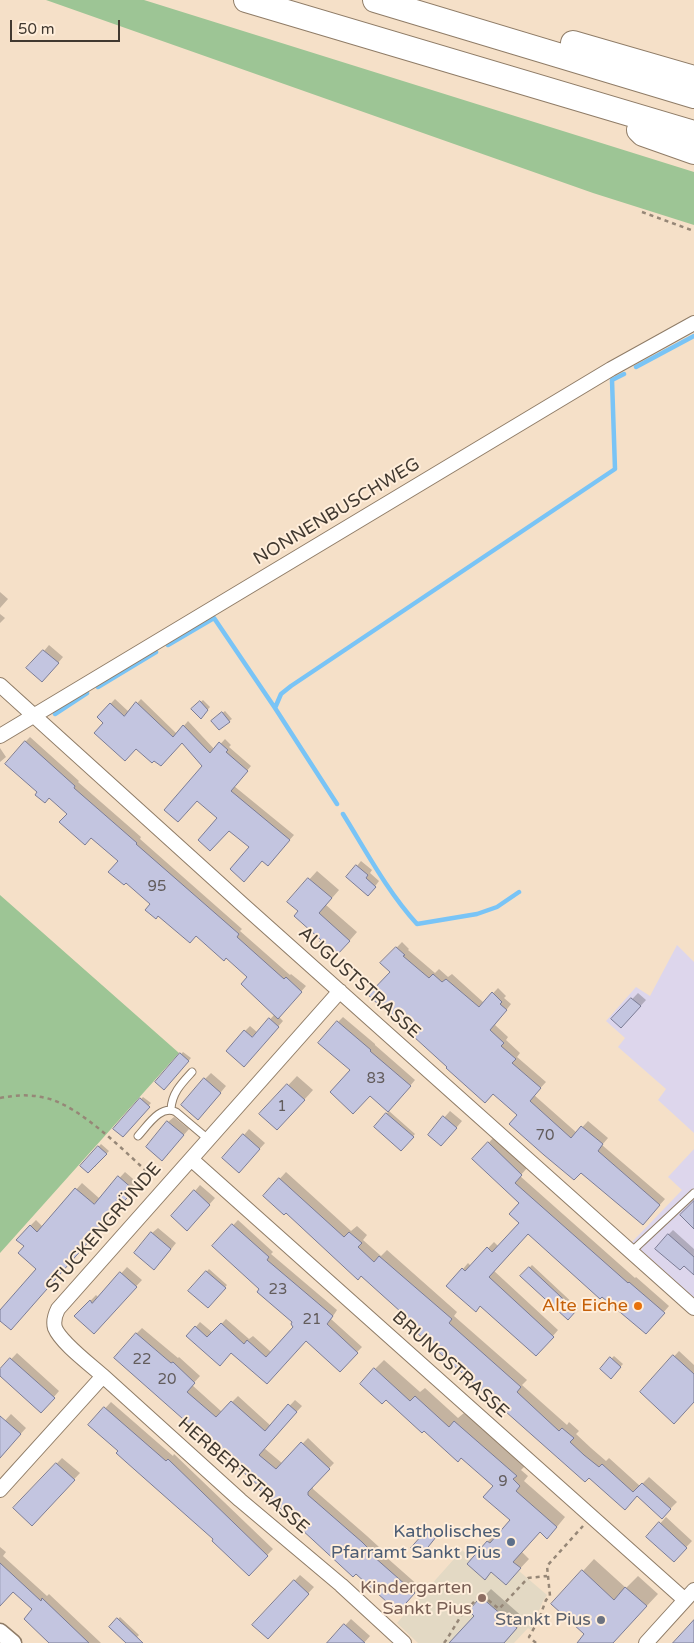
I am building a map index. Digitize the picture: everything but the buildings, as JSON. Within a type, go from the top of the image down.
[{"type":"highway","points":[[246,0],[694,133]]},
{"type":"highway","points":[[375,0],[694,96]]},
{"type":"highway","points":[[428,0],[694,78]]},
{"type":"highway","points":[[609,108],[643,134],[694,152]]},
{"type":"street","name":"NONNENBUSCHWEG","points":[[0,736],[611,369],[694,323]]},
{"type":"street","name":"AUGUSTSTRASSE","points":[[0,685],[694,1308]]},
{"type":"street","name":"STUCKENGRÜNDE","points":[[103,1376],[60,1337],[55,1326],[54,1317],[58,1309],[340,991]]},
{"type":"street","name":"BRUNOSTRASSE","points":[[191,1159],[591,1516],[689,1595]]},
{"type":"street","points":[[0,1490],[103,1376]]},
{"type":"street","name":"HERBERTSTRASSE","points":[[103,1376],[233,1493],[341,1585],[404,1643]]},
{"type":"street","points":[[646,1643],[689,1595]]},
{"type":"street","points":[[0,1632],[13,1643]]},
{"type":"lane","points":[[171,1109],[175,1092],[192,1072]]},
{"type":"lane","points":[[138,1136],[158,1114],[171,1109],[208,1139]]},
{"type":"lane","points":[[631,1252],[694,1193]]},
{"type":"path","points":[[642,212],[694,231]]},
{"type":"path","points":[[0,1098],[18,1095],[49,1098],[81,1114],[165,1188]]},
{"type":"path","points":[[536,1643],[529,1637],[539,1619],[546,1600],[550,1596],[547,1566],[591,1516]]},
{"type":"path","points":[[444,1643],[467,1606],[472,1604],[481,1594],[498,1609],[528,1578],[547,1576]]},
{"type":"shaded area","points":[[677,945],[694,962],[694,1133],[658,1100],[666,1089],[618,1047],[625,1038],[606,1021],[636,987],[650,996]]},
{"type":"shaded area","points":[[694,1149],[694,1298],[632,1242],[682,1190],[668,1177]]},
{"type":"shaded area","name":"Kindergarten Sankt Pius","points":[[462,1550],[474,1561],[470,1567],[484,1579],[491,1572],[506,1585],[519,1571],[547,1595],[531,1630],[528,1628],[514,1643],[418,1643],[397,1623]]},
{"type":"green space","points":[[46,0],[144,0],[694,172],[694,225],[593,193]]},
{"type":"green space","points":[[0,895],[179,1053],[0,1253]]},
{"type":"waterway","points":[[636,367],[694,336]]},
{"type":"waterway","points":[[275,708],[281,694],[291,686],[615,469],[612,380],[624,374]]},
{"type":"waterway","points":[[168,645],[214,618],[337,804]]},
{"type":"waterway","points":[[98,687],[156,652]]},
{"type":"waterway","points":[[55,714],[87,693]]},
{"type":"waterway","points":[[343,814],[386,884],[417,924],[477,914],[497,907],[519,892]]},
{"type":"place","name":"Alte Eiche","points":[[638,1306]]},
{"type":"place","name":"Katholisches Pfarramt Sankt Pius","points":[[511,1542]]},
{"type":"place","name":"Kindergarten Sankt Pius","points":[[482,1598]]},
{"type":"place","name":"Stankt Pius","points":[[601,1620]]}]
